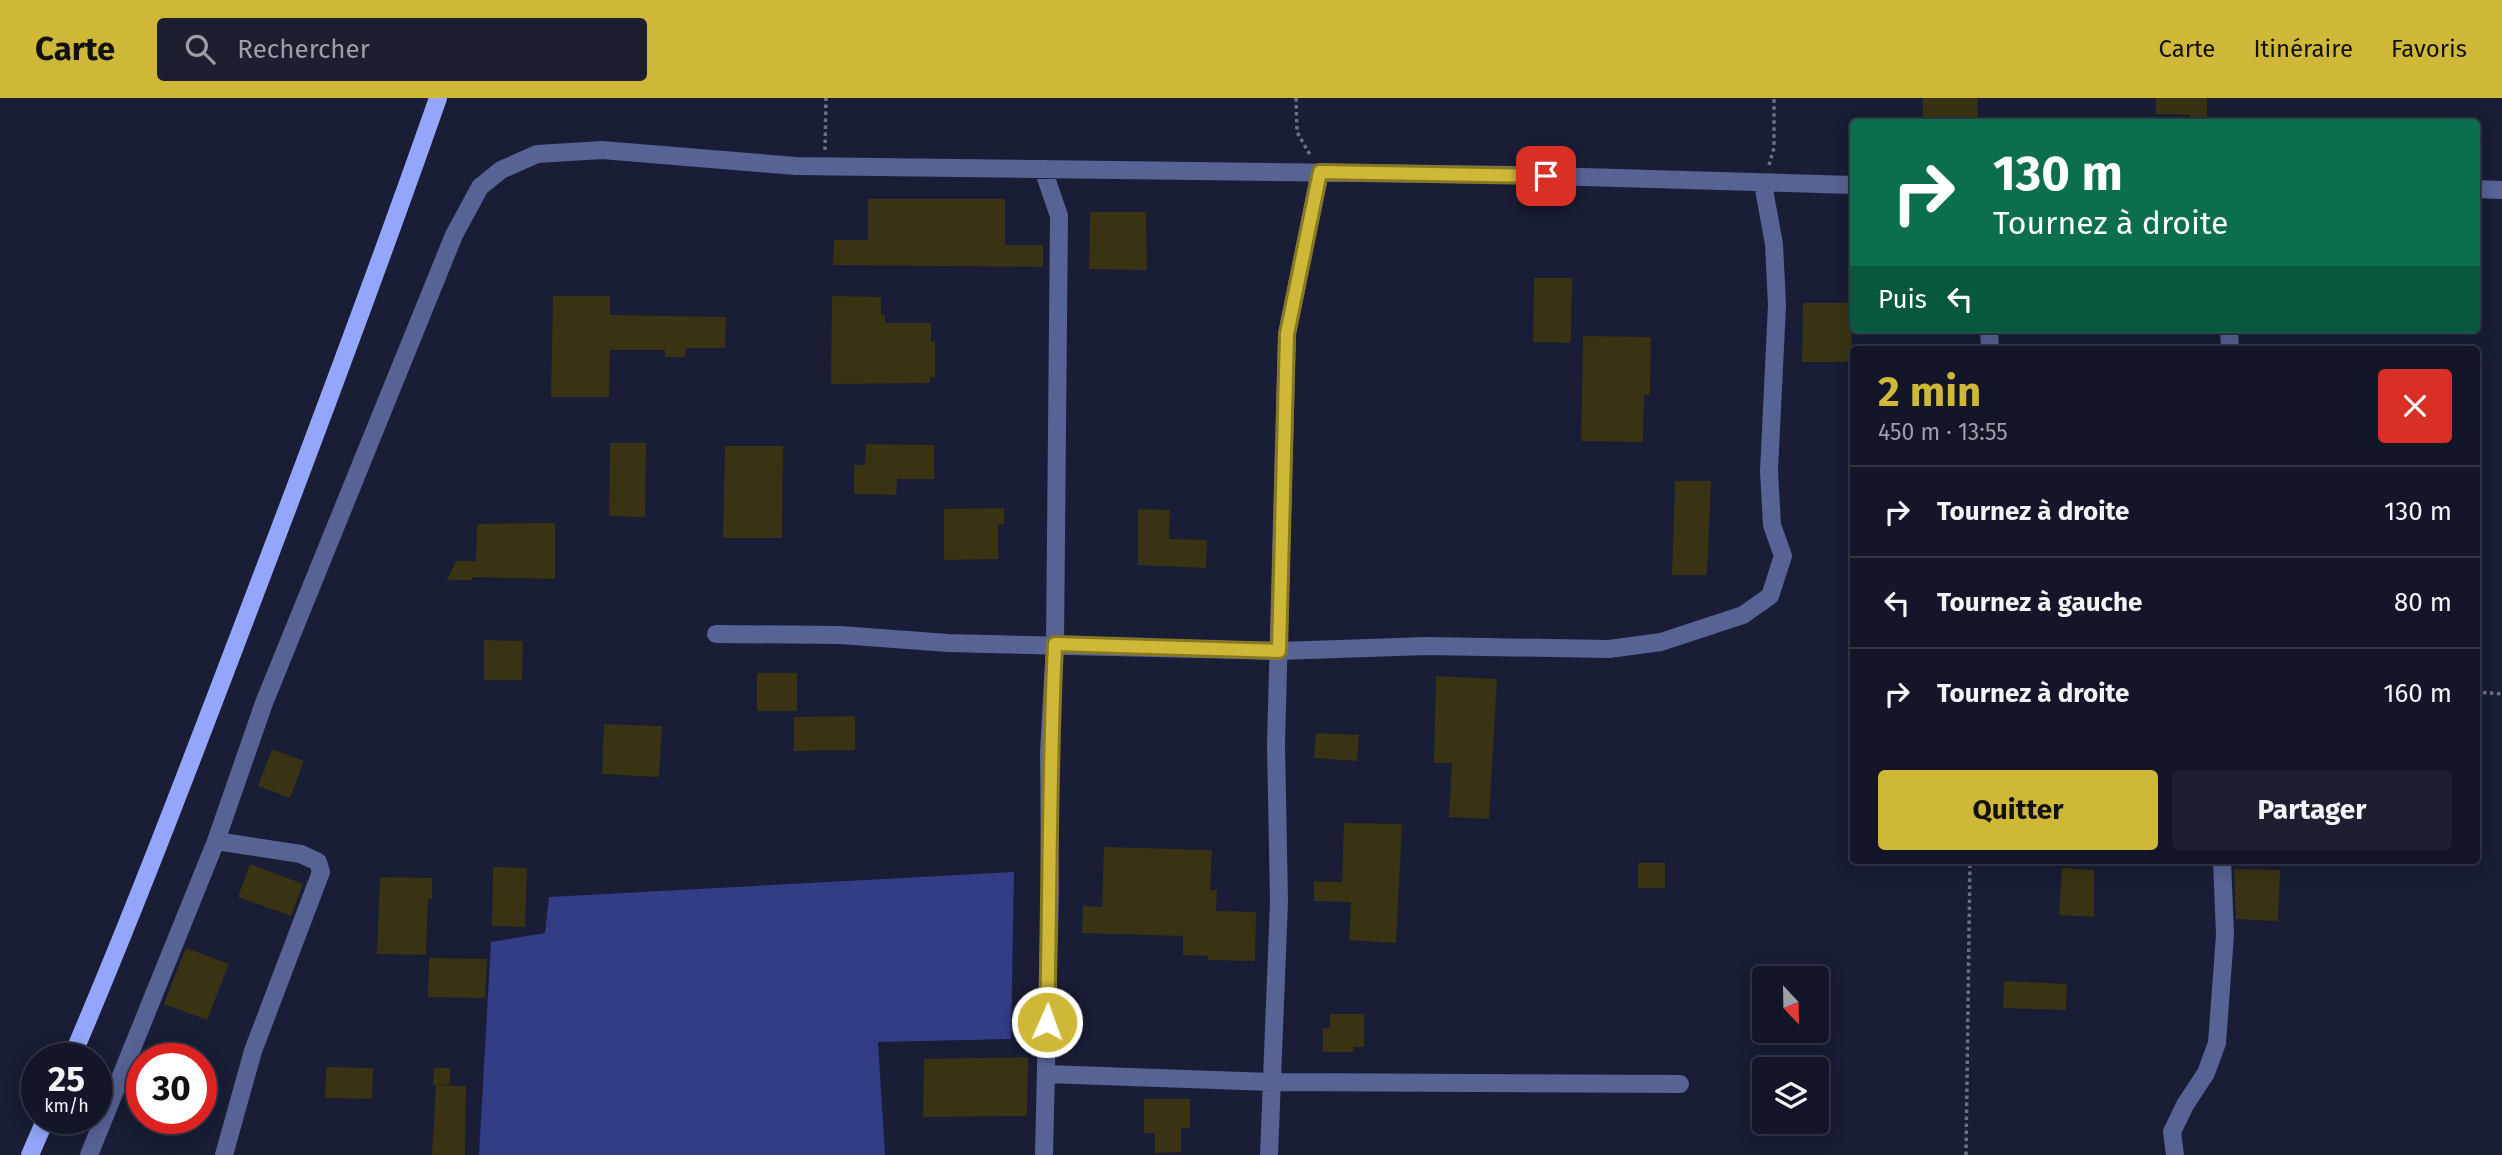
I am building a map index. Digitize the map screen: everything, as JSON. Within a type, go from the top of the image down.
[{"type":"main road","points":[[78,1043],[122,941],[358,325],[439,98]]},
{"type":"main road","points":[[30,1155],[39,1134]]},
{"type":"street","points":[[89,1155],[216,841],[264,703],[454,235],[481,187],[501,170],[537,154],[602,150],[824,166],[1519,175],[1850,185]]},
{"type":"street","points":[[1043,169],[1059,216],[1055,644],[1049,751],[1050,891],[1044,1155]]},
{"type":"street","points":[[1269,1155],[1279,902],[1276,744],[1287,334],[1320,172]]},
{"type":"street","points":[[716,634],[841,635],[948,643],[1279,651],[1427,646],[1609,649],[1661,642],[1743,615],[1770,596],[1783,556],[1772,525],[1769,471],[1777,305],[1774,244],[1763,184]]},
{"type":"street","points":[[2480,189],[2502,190]]},
{"type":"street","points":[[216,841],[302,854],[318,862],[321,872],[253,1051],[224,1155]]},
{"type":"street","points":[[2175,1155],[2172,1132],[2185,1105],[2206,1073],[2217,1043],[2225,935],[2222,864]]},
{"type":"street","points":[[1046,1074],[1271,1082],[1680,1084]]},
{"type":"path","points":[[824,166],[826,98]]},
{"type":"path","points":[[1296,98],[1297,132],[1320,172]]},
{"type":"path","points":[[1763,184],[1774,148],[1774,98]]},
{"type":"path","points":[[2480,692],[2502,694]]},
{"type":"path","points":[[1966,1155],[1970,864]]},
{"type":"shaded area","points":[[1014,872],[1011,1039],[878,1042],[885,1155],[479,1155],[491,942],[545,933],[549,897]]},
{"type":"building","points":[[1923,98],[1978,98],[1977,119],[1923,119]]},
{"type":"building","points":[[2156,98],[2207,98],[2207,119],[2190,119],[2190,115],[2156,114]]},
{"type":"building","points":[[868,199],[1005,199],[1005,245],[1043,245],[1043,267],[833,265],[834,240],[868,240]]},
{"type":"building","points":[[1090,212],[1146,212],[1147,270],[1089,269]]},
{"type":"building","points":[[1534,278],[1572,278],[1571,343],[1533,342]]},
{"type":"building","points":[[553,296],[610,296],[610,315],[726,317],[725,348],[686,348],[685,357],[665,357],[665,350],[610,350],[609,397],[551,397]]},
{"type":"building","points":[[832,296],[881,297],[881,315],[885,315],[885,323],[931,323],[931,342],[935,342],[935,377],[930,377],[930,383],[831,384]]},
{"type":"building","points":[[1803,303],[1850,303],[1850,362],[1802,362]]},
{"type":"building","points":[[1583,336],[1651,337],[1650,395],[1644,395],[1643,442],[1581,441]]},
{"type":"building","points":[[610,443],[646,443],[645,517],[609,516]]},
{"type":"building","points":[[866,444],[934,445],[934,479],[897,479],[896,495],[854,494],[854,465],[865,465]]},
{"type":"building","points":[[725,446],[783,446],[782,538],[723,538]]},
{"type":"building","points":[[1675,481],[1711,481],[1707,575],[1672,575]]},
{"type":"building","points":[[1004,508],[1004,524],[998,524],[998,559],[944,560],[944,509]]},
{"type":"building","points":[[1138,509],[1170,510],[1169,539],[1207,540],[1206,568],[1138,565]]},
{"type":"building","points":[[555,523],[555,579],[472,577],[472,580],[447,580],[456,561],[476,561],[477,524]]},
{"type":"building","points":[[484,640],[523,641],[522,680],[484,680]]},
{"type":"building","points":[[757,673],[797,673],[797,711],[757,711]]},
{"type":"building","points":[[1436,676],[1497,679],[1489,819],[1449,817],[1452,763],[1434,763]]},
{"type":"building","points":[[855,716],[855,750],[794,751],[794,717]]},
{"type":"building","points":[[604,724],[662,726],[659,777],[602,774]]},
{"type":"building","points":[[1316,733],[1359,735],[1357,761],[1314,758]]},
{"type":"building","points":[[272,749],[304,761],[290,798],[258,786]]},
{"type":"building","points":[[1344,823],[1402,824],[1396,943],[1349,940],[1351,902],[1314,901],[1314,881],[1342,882]]},
{"type":"building","points":[[1104,847],[1212,850],[1210,890],[1217,890],[1216,911],[1256,912],[1255,961],[1208,960],[1208,956],[1183,955],[1183,936],[1082,933],[1083,906],[1102,907]]},
{"type":"building","points":[[1638,863],[1665,863],[1665,888],[1638,888]]},
{"type":"building","points":[[250,864],[303,884],[291,916],[238,897]]},
{"type":"building","points":[[493,867],[527,868],[525,927],[492,926]]},
{"type":"building","points":[[2062,868],[2094,870],[2094,917],[2059,915]]},
{"type":"building","points":[[2234,869],[2280,870],[2278,921],[2236,919]]},
{"type":"building","points":[[380,877],[432,878],[432,899],[428,899],[426,955],[377,954]]},
{"type":"building","points":[[186,948],[229,964],[207,1020],[164,1004]]},
{"type":"building","points":[[429,958],[487,959],[485,998],[428,997]]},
{"type":"building","points":[[2004,981],[2067,984],[2066,1010],[2003,1008]]},
{"type":"building","points":[[1330,1014],[1364,1014],[1364,1047],[1353,1047],[1354,1052],[1323,1052],[1323,1028],[1330,1028]]},
{"type":"building","points":[[1028,1057],[1027,1116],[923,1117],[924,1059]]},
{"type":"building","points":[[326,1067],[373,1068],[372,1099],[325,1098]]},
{"type":"building","points":[[434,1068],[450,1068],[450,1084],[437,1085],[466,1086],[465,1155],[432,1155],[436,1085],[433,1085]]},
{"type":"building","points":[[1144,1099],[1190,1099],[1190,1128],[1181,1128],[1181,1152],[1155,1153],[1155,1133],[1144,1133]]},
{"type":"route","points":[[1047,1022],[1049,751],[1055,644],[1279,651],[1287,334],[1320,172],[1546,176]]}]
